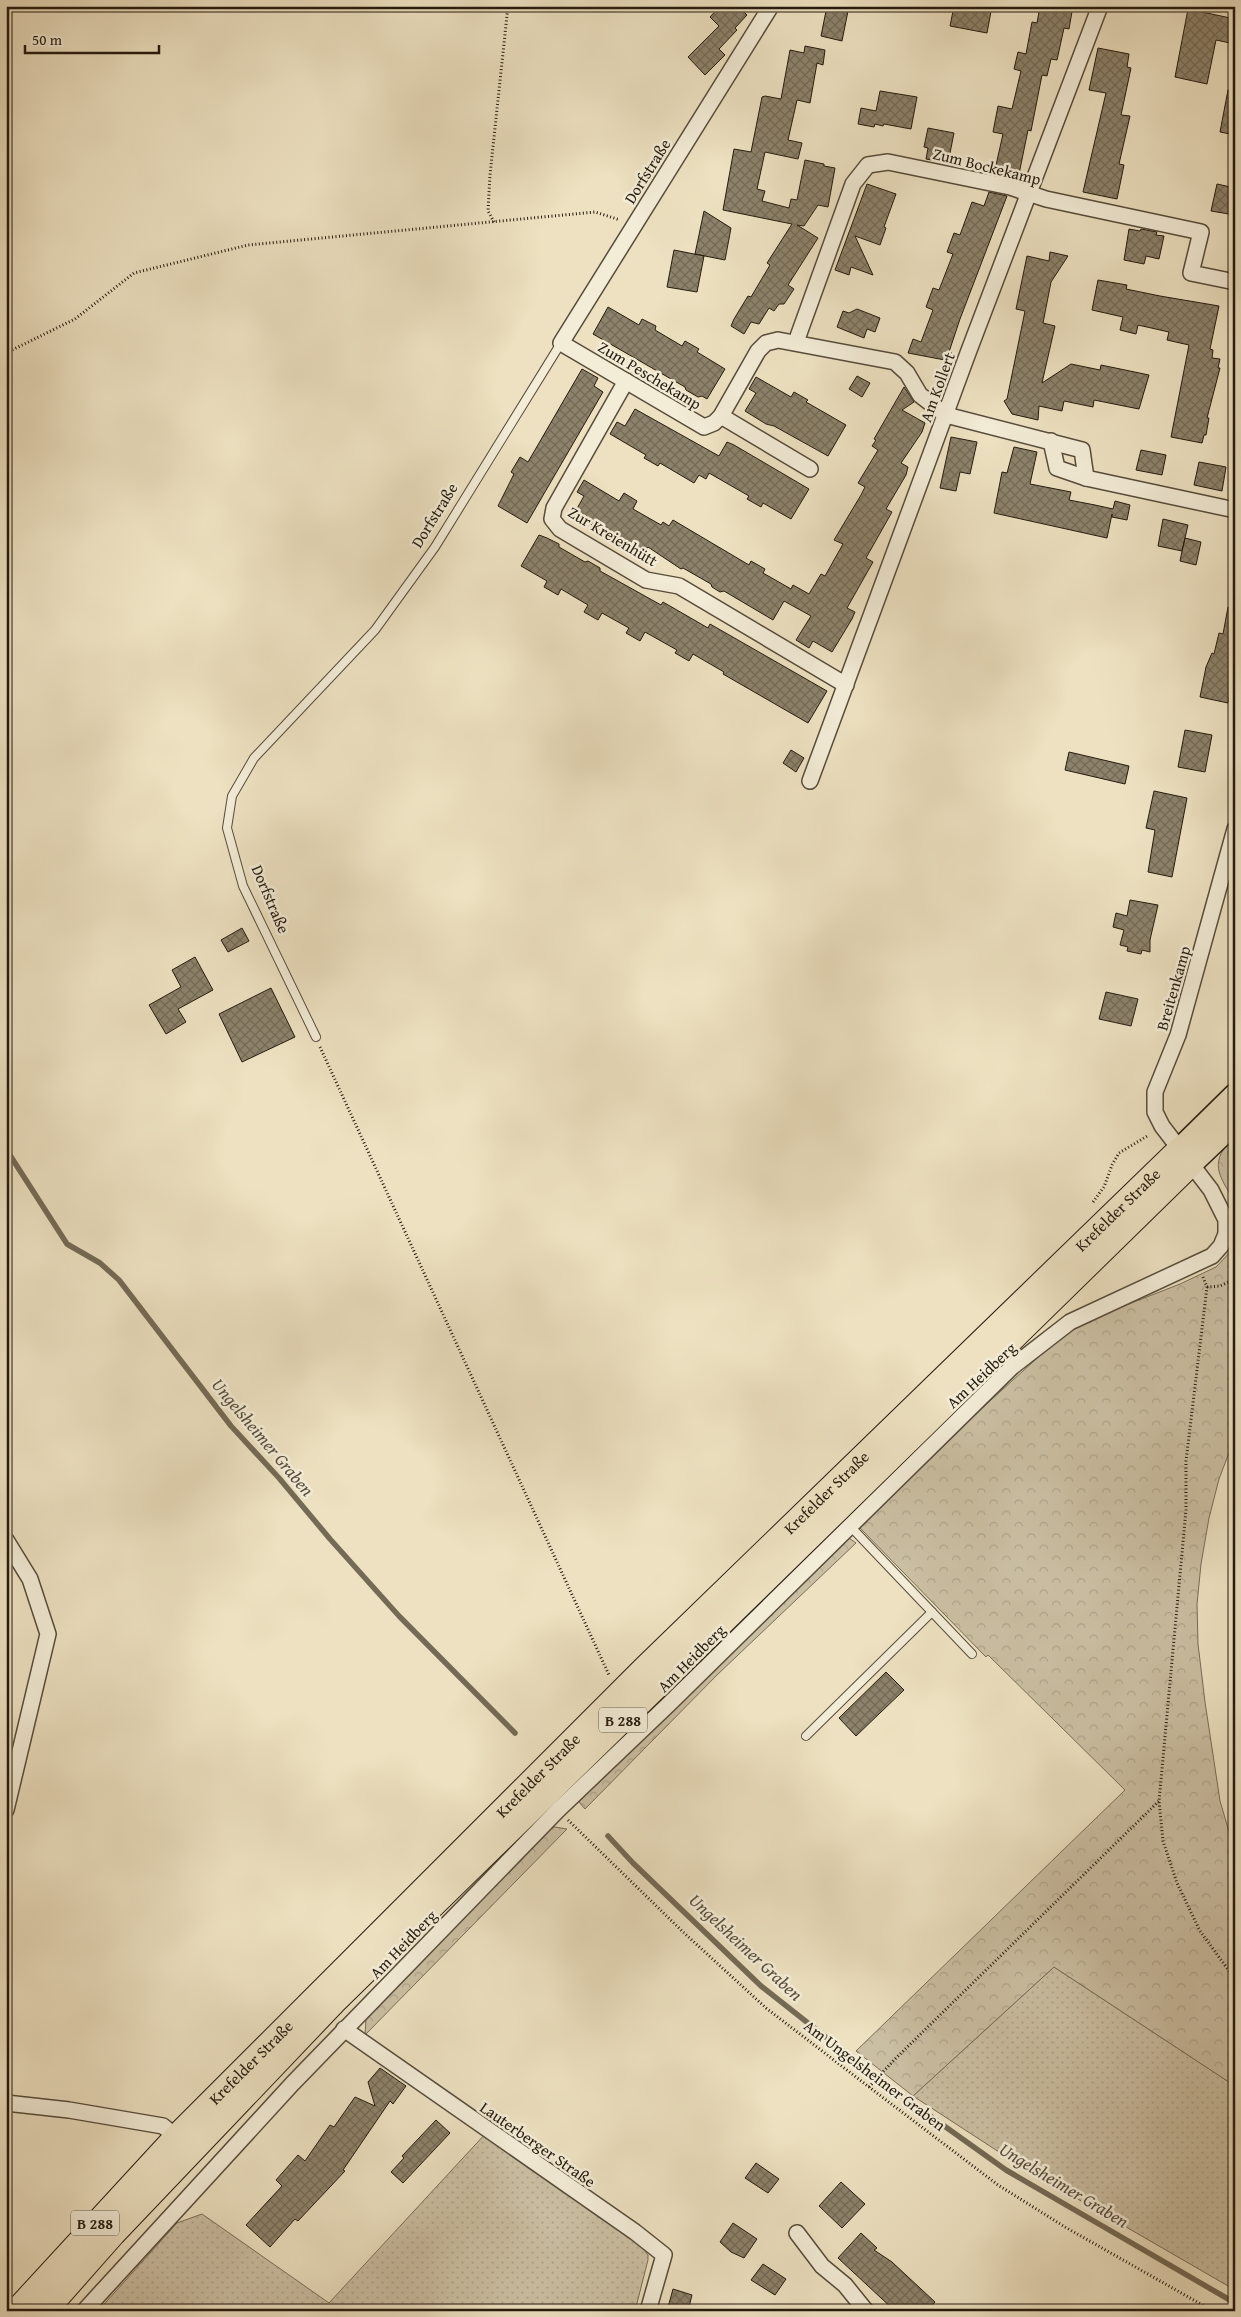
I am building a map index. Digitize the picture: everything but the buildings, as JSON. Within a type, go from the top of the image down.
[{"type":"highway","name":"Krefelder Straße","points":[[16,2311],[176,2137],[644,1668],[1186,1156]]},
{"type":"highway","name":"Krefelder Straße","points":[[45,2311],[119,2226],[334,2002],[1186,1156]]},
{"type":"main road","name":"Krefelder Straße","points":[[1186,1156],[1235,1095]]},
{"type":"main road","name":"Krefelder Straße","points":[[1186,1156],[1235,1122]]},
{"type":"street","name":"Dorfstraße","points":[[561,343],[771,6]]},
{"type":"street","name":"Am Kollert","points":[[810,781],[1028,193],[1100,6]]},
{"type":"street","name":"Zum Bockekamp","points":[[796,342],[853,184],[868,165],[888,162],[1010,187],[1046,199],[1201,232],[1191,273],[1235,282]]},
{"type":"street","name":"Zum Peschekamp","points":[[561,343],[704,426],[714,423],[721,416],[758,351],[766,343],[796,342],[895,362],[907,372],[920,395],[946,415],[1082,450],[1086,478]]},
{"type":"street","name":"Zur Kreienhütt","points":[[626,381],[554,508],[552,519],[560,529],[646,580],[679,586],[846,685]]},
{"type":"street","name":"Zum Peschekamp","points":[[721,416],[810,469]]},
{"type":"street","points":[[1051,441],[1057,468],[1086,478],[1235,510]]},
{"type":"street","name":"Breitenkamp","points":[[1186,1156],[1162,1126],[1155,1112],[1155,1092],[1178,1035],[1235,829]]},
{"type":"street","name":"Am Heidberg","points":[[84,2311],[239,2140],[344,2029],[558,1810],[669,1704],[1012,1367],[1070,1322],[1212,1256],[1221,1246],[1226,1234],[1226,1220],[1211,1190],[1186,1156]]},
{"type":"street","points":[[6,1540],[30,1579],[48,1634],[6,1810]]},
{"type":"street","name":"Lauterberger Straße","points":[[344,2029],[636,2232],[664,2255],[648,2311]]},
{"type":"street","points":[[6,2103],[69,2110],[164,2126],[176,2137]]},
{"type":"street","points":[[797,2233],[822,2266],[845,2285],[866,2311]]},
{"type":"lane","name":"Dorfstraße","points":[[316,1037],[243,886],[227,828],[232,796],[254,758],[375,630],[424,562],[561,343]]},
{"type":"lane","points":[[850,1526],[972,1654]]},
{"type":"lane","points":[[806,1736],[932,1612]]},
{"type":"path","points":[[494,222],[488,211],[490,175],[508,6]]},
{"type":"path","points":[[6,353],[75,319],[134,273],[248,245],[595,212],[635,224]]},
{"type":"path","points":[[316,1037],[609,1675]]},
{"type":"path","points":[[1235,1279],[1220,1286],[1207,1287],[1186,1461],[1186,1510],[1159,1801],[1163,1841],[1177,1883],[1200,1932],[1235,1979]]},
{"type":"path","points":[[869,2087],[894,2060],[1159,1801]]},
{"type":"path","name":"Am Ungelsheimer Graben","points":[[558,1810],[682,1931],[766,2008],[869,2087],[998,2185],[1065,2227],[1213,2311]]},
{"type":"green space","points":[[1235,1136],[1235,1202],[1220,1176],[1218,1168],[1221,1153]]},
{"type":"green space","points":[[1235,1243],[1235,1437],[1219,1479],[1209,1518],[1201,1564],[1197,1604],[1198,1644],[1220,1801],[1235,1852],[1235,2086],[1054,1967],[913,2096],[856,2051],[1125,1790],[988,1655],[986,1657],[860,1528],[949,1438],[1055,1342],[1081,1325],[1216,1267],[1232,1250]]},
{"type":"green space","points":[[849,1538],[856,1543],[717,1675],[585,1809],[579,1802],[696,1682]]},
{"type":"green space","points":[[551,1828],[567,1829],[365,2035],[366,2019]]},
{"type":"green space","points":[[1054,1967],[1235,2086],[1235,2290],[1019,2165],[913,2096]]},
{"type":"green space","points":[[487,2132],[636,2240],[648,2255],[648,2260],[635,2311],[98,2311],[177,2223],[202,2214],[329,2303]]},
{"type":"waterway","name":"Ungelsheimer Graben","points":[[6,1149],[67,1244],[100,1263],[119,1280],[231,1426],[279,1478],[330,1539],[399,1616],[515,1733]]},
{"type":"waterway","name":"Ungelsheimer Graben","points":[[608,1836],[633,1863],[761,1986],[870,2072]]},
{"type":"waterway","name":"Ungelsheimer Graben","points":[[884,2083],[1006,2170],[1235,2303]]}]
